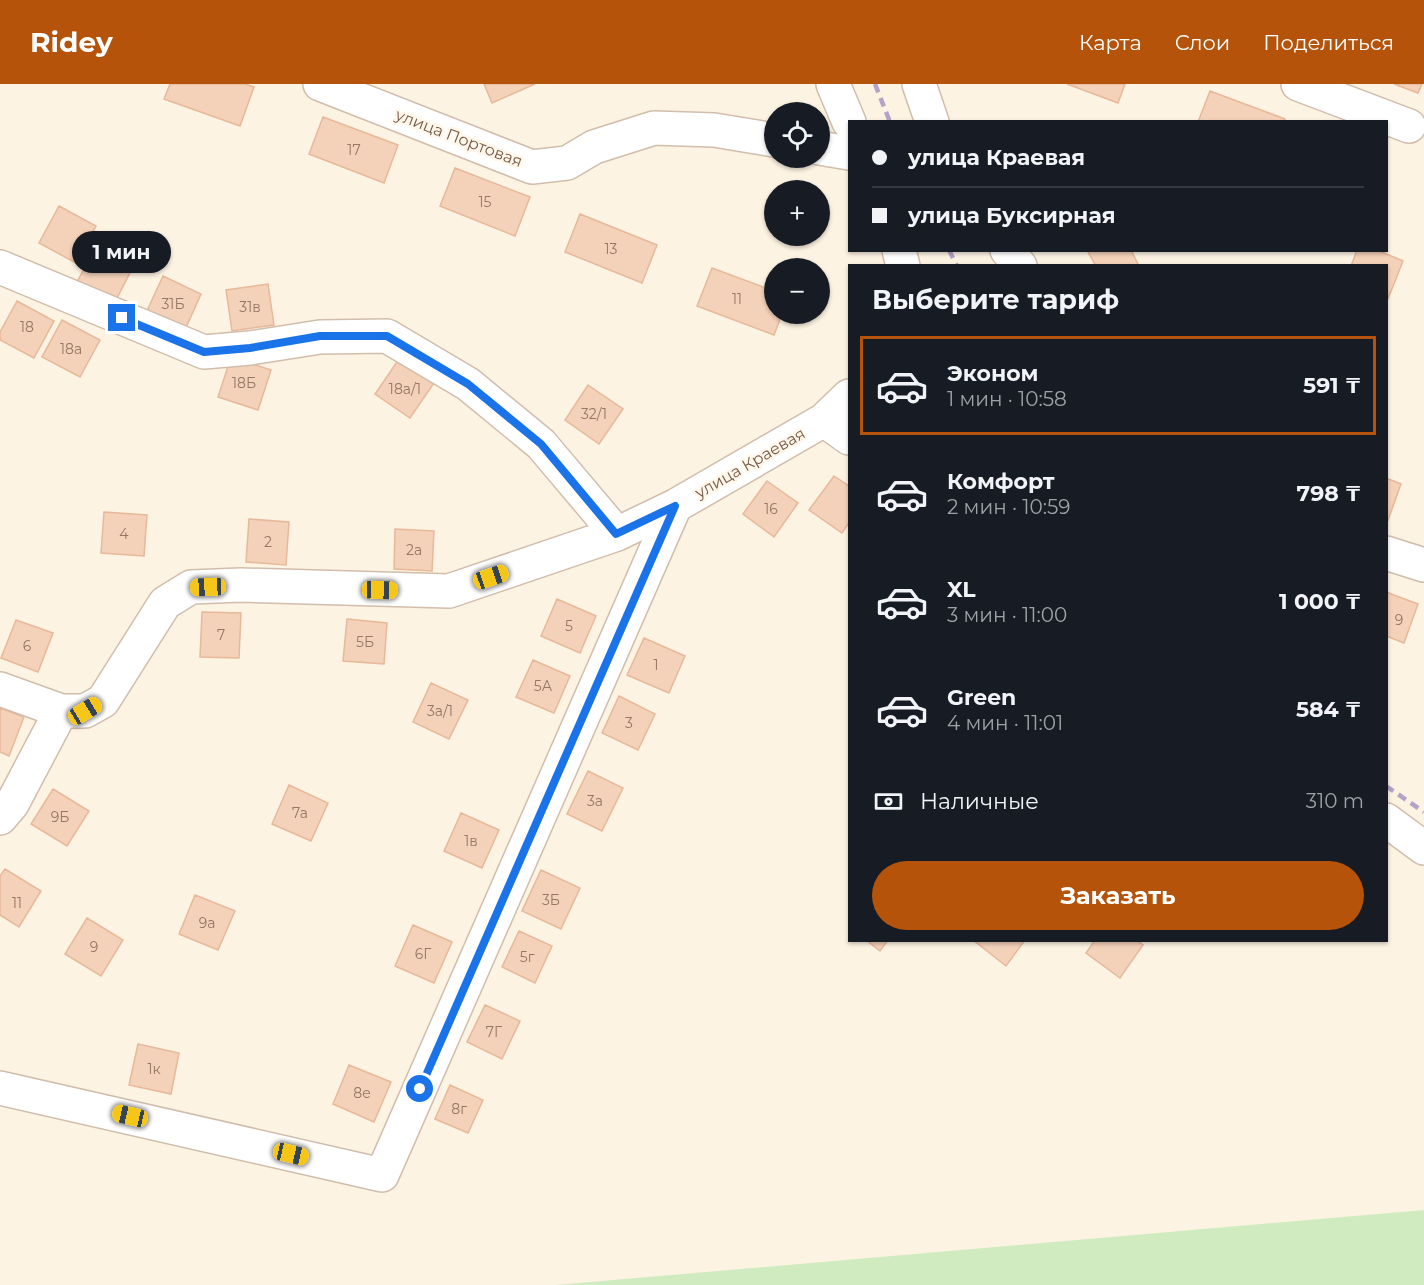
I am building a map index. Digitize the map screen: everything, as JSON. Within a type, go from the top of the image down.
[{"type":"street","name":"улица Портовая","points":[[320,84],[532,167],[567,163],[594,147],[654,128],[714,130],[764,138]]},
{"type":"street","points":[[833,84],[848,120]]},
{"type":"street","points":[[919,84],[931,120]]},
{"type":"street","points":[[1298,84],[1409,126]]},
{"type":"street","points":[[830,150],[848,153]]},
{"type":"street","points":[[1009,252],[1018,264]]},
{"type":"street","points":[[0,267],[204,352],[250,348],[320,336],[387,336],[468,384],[541,444],[616,534]]},
{"type":"street","name":"улица Краевая","points":[[0,689],[61,711],[85,711],[103,701],[165,603],[191,587],[241,585],[449,591],[616,534],[836,429],[848,399]]},
{"type":"street","name":"улица Краевая","points":[[0,1088],[382,1175],[675,506]]},
{"type":"street","points":[[1388,554],[1424,565]]},
{"type":"street","points":[[0,818],[12,804],[61,711]]},
{"type":"street","points":[[1388,821],[1424,848]]},
{"type":"green space","points":[[1424,1210],[1424,1285],[555,1285]]},
{"type":"building","points":[[170,84],[245,84],[254,87],[240,126],[164,99]]},
{"type":"building","points":[[484,84],[535,84],[492,103]]},
{"type":"building","points":[[1067,84],[1125,84],[1118,103]]},
{"type":"building","points":[[1394,84],[1422,84],[1418,93]]},
{"type":"building","points":[[1210,91],[1285,119],[1285,120],[1199,120]]},
{"type":"building","points":[[323,117],[398,145],[384,183],[309,154]]},
{"type":"building","points":[[455,168],[530,197],[515,236],[440,206]]},
{"type":"building","points":[[59,206],[96,226],[76,263],[39,243]]},
{"type":"building","points":[[580,214],[657,245],[642,283],[565,252]]},
{"type":"building","points":[[97,245],[134,265],[115,302],[77,282]]},
{"type":"building","points":[[1088,252],[1132,252],[1138,264],[1095,264]]},
{"type":"building","points":[[1356,252],[1382,252],[1403,261],[1388,299],[1388,264],[1352,264]]},
{"type":"building","points":[[712,268],[764,287],[764,324],[778,324],[774,335],[697,306]]},
{"type":"building","points":[[163,276],[201,294],[184,332],[145,315]]},
{"type":"building","points":[[268,284],[274,325],[232,331],[226,290]]},
{"type":"building","points":[[17,301],[54,321],[34,358],[0,340],[0,332]]},
{"type":"building","points":[[62,320],[100,340],[80,377],[42,357]]},
{"type":"building","points":[[231,357],[271,370],[258,410],[218,397]]},
{"type":"building","points":[[399,359],[434,383],[410,418],[375,394]]},
{"type":"building","points":[[588,385],[623,409],[599,444],[565,420]]},
{"type":"building","points":[[834,476],[848,485],[848,524],[842,533],[809,510]]},
{"type":"building","points":[[1388,479],[1401,484],[1388,520]]},
{"type":"building","points":[[767,481],[798,503],[774,537],[743,514]]},
{"type":"building","points":[[104,512],[147,515],[144,556],[101,553]]},
{"type":"building","points":[[249,519],[289,522],[286,565],[246,562]]},
{"type":"building","points":[[395,529],[434,531],[432,571],[394,569]]},
{"type":"building","points":[[1388,593],[1418,604],[1404,643],[1388,637]]},
{"type":"building","points":[[557,599],[596,616],[580,653],[541,636]]},
{"type":"building","points":[[202,612],[241,613],[239,658],[200,657]]},
{"type":"building","points":[[347,619],[387,623],[384,664],[343,661]]},
{"type":"building","points":[[16,620],[53,633],[38,672],[1,658]]},
{"type":"building","points":[[644,638],[685,656],[669,693],[627,675]]},
{"type":"building","points":[[533,660],[570,676],[554,713],[516,697]]},
{"type":"building","points":[[431,683],[468,700],[449,739],[413,722]]},
{"type":"building","points":[[619,696],[655,714],[638,750],[602,733]]},
{"type":"building","points":[[0,708],[24,717],[9,756],[0,752]]},
{"type":"building","points":[[588,771],[623,788],[602,831],[567,814]]},
{"type":"building","points":[[289,785],[328,803],[311,841],[272,824]]},
{"type":"building","points":[[53,789],[89,811],[67,846],[31,824]]},
{"type":"building","points":[[461,813],[499,830],[482,868],[444,851]]},
{"type":"building","points":[[5,869],[41,891],[19,927],[0,915],[0,876]]},
{"type":"building","points":[[541,870],[580,888],[561,929],[522,911]]},
{"type":"building","points":[[195,895],[235,911],[218,950],[179,934]]},
{"type":"building","points":[[87,918],[123,940],[101,976],[65,954]]},
{"type":"building","points":[[413,925],[452,942],[434,983],[395,966]]},
{"type":"building","points":[[519,931],[552,946],[535,983],[502,967]]},
{"type":"building","points":[[869,942],[887,942],[880,951]]},
{"type":"building","points":[[976,942],[1024,942],[1006,966]]},
{"type":"building","points":[[1094,942],[1139,942],[1143,945],[1120,978],[1086,953]]},
{"type":"building","points":[[485,1005],[520,1021],[502,1059],[467,1042]]},
{"type":"building","points":[[138,1044],[179,1053],[171,1094],[129,1085]]},
{"type":"building","points":[[349,1065],[391,1082],[374,1122],[333,1104]]},
{"type":"building","points":[[450,1085],[483,1100],[468,1133],[435,1119]]},
{"type":"railway","points":[[875,84],[889,120]]},
{"type":"railway","points":[[950,252],[956,264]]},
{"type":"railway","points":[[1388,787],[1424,812]]},
{"type":"route","points":[[122,318],[204,352],[250,348],[320,336],[387,336],[468,384],[541,444],[616,534],[675,506],[420,1089]]}]
